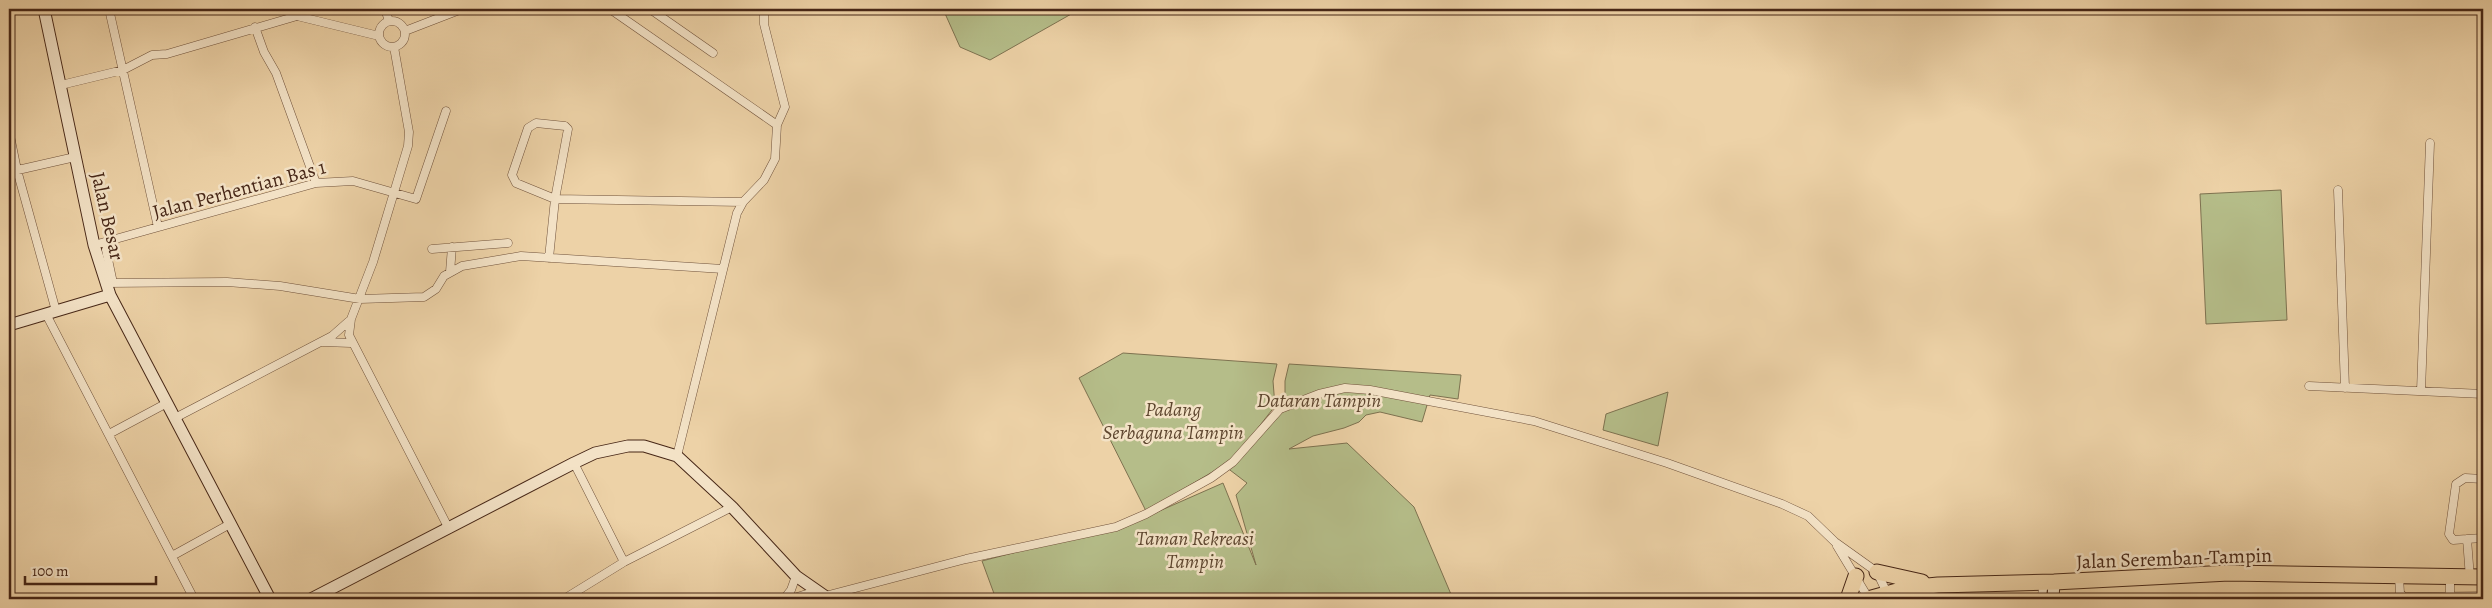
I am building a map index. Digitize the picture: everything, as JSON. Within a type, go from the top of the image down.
[{"type":"highway","points":[[1877,572],[1938,585]]},
{"type":"highway","name":"Jalan Seremban-Tampin","points":[[1869,599],[1908,588],[1938,585],[2049,583],[2229,573],[2477,578]]},
{"type":"highway","points":[[1848,599],[1856,576]]},
{"type":"street","name":"Jalan Besar","points":[[44,9],[94,245],[109,283],[110,295],[270,599]]},
{"type":"street","points":[[110,9],[158,227]]},
{"type":"street","points":[[385,9],[389,21]]},
{"type":"street","points":[[405,31],[462,9]]},
{"type":"street","points":[[610,9],[777,125]]},
{"type":"street","points":[[650,9],[713,53]]},
{"type":"street","points":[[677,456],[737,213],[743,202],[764,180],[775,159],[777,125],[785,108],[764,24],[764,9]]},
{"type":"street","points":[[60,86],[123,70],[152,55],[167,54],[297,16],[379,36],[386,46],[394,47],[404,39],[405,31],[401,24],[389,21],[382,25],[379,36]]},
{"type":"street","points":[[255,27],[264,52],[276,73],[316,183]]},
{"type":"street","points":[[394,47],[409,132],[404,162],[349,328],[351,343],[449,529]]},
{"type":"street","name":"Jalan Perhentian Bas 1","points":[[94,245],[316,183],[353,181],[416,199],[446,111]]},
{"type":"street","points":[[549,258],[555,199],[568,129],[565,126],[536,123],[528,128],[512,175],[516,183],[555,199],[743,202]]},
{"type":"street","points":[[9,131],[13,171],[51,312],[109,434],[194,599]]},
{"type":"street","points":[[2420,391],[2430,143]]},
{"type":"street","points":[[13,171],[75,157]]},
{"type":"street","points":[[2338,190],[2345,388]]},
{"type":"street","points":[[113,240],[106,250],[109,283],[227,282],[280,286],[360,299],[424,297],[436,289],[450,272],[462,266],[521,256],[723,269]]},
{"type":"street","points":[[432,249],[508,243]]},
{"type":"street","points":[[450,272],[452,247]]},
{"type":"street","points":[[9,325],[110,295]]},
{"type":"street","points":[[175,418],[338,332],[351,319]]},
{"type":"street","points":[[318,342],[351,343]]},
{"type":"street","points":[[2309,386],[2483,394]]},
{"type":"street","points":[[791,599],[823,596],[966,559],[1116,527],[1131,521],[1211,478],[1233,462],[1280,410],[1319,394],[1345,388],[1447,404],[1551,426],[1666,463],[1782,504],[1808,516],[1835,542],[1877,572],[1887,593]]},
{"type":"street","points":[[109,434],[166,403]]},
{"type":"street","points":[[311,599],[574,463],[595,453],[628,446],[644,446],[677,456],[732,507],[796,576],[823,596]]},
{"type":"street","points":[[574,463],[624,562]]},
{"type":"street","points":[[2483,479],[2465,478],[2456,484],[2449,534],[2453,540],[2483,538]]},
{"type":"street","points":[[564,599],[624,562],[732,507]]},
{"type":"street","points":[[172,556],[230,524]]},
{"type":"street","points":[[2467,539],[2477,578]]},
{"type":"street","points":[[1835,542],[1869,599]]},
{"type":"street","points":[[784,599],[791,590],[796,576]]},
{"type":"street","points":[[2399,577],[2400,593],[2404,597],[2450,598],[2483,596]]},
{"type":"street","points":[[2450,578],[2450,598]]},
{"type":"street","points":[[2039,599],[2049,583]]},
{"type":"street","points":[[2049,583],[2053,599]]},
{"type":"green space","points":[[943,9],[1075,9],[1073,13],[990,60],[960,47]]},
{"type":"green space","points":[[2281,190],[2287,320],[2206,324],[2200,194]]},
{"type":"green space","name":"Padang Serbaguna Tampin","points":[[1123,353],[1277,364],[1273,381],[1275,406],[1247,442],[1226,464],[1146,511],[1079,378]]},
{"type":"green space","points":[[1289,364],[1461,375],[1458,399],[1430,395],[1422,422],[1380,412],[1366,415],[1359,422],[1344,428],[1313,436],[1289,449],[1347,443],[1414,507],[1453,599],[1270,599],[1267,593],[1268,599],[996,599],[982,561],[1139,520],[1223,483],[1256,565],[1236,495],[1247,483],[1226,467],[1285,409],[1285,381]]},
{"type":"green space","points":[[1668,392],[1658,446],[1603,430],[1606,414]]},
{"type":"park label","name":"Dataran Tampin","points":[[1319,400]]},
{"type":"park label","name":"Taman Rekreasi Tampin","points":[[1195,550]]}]
